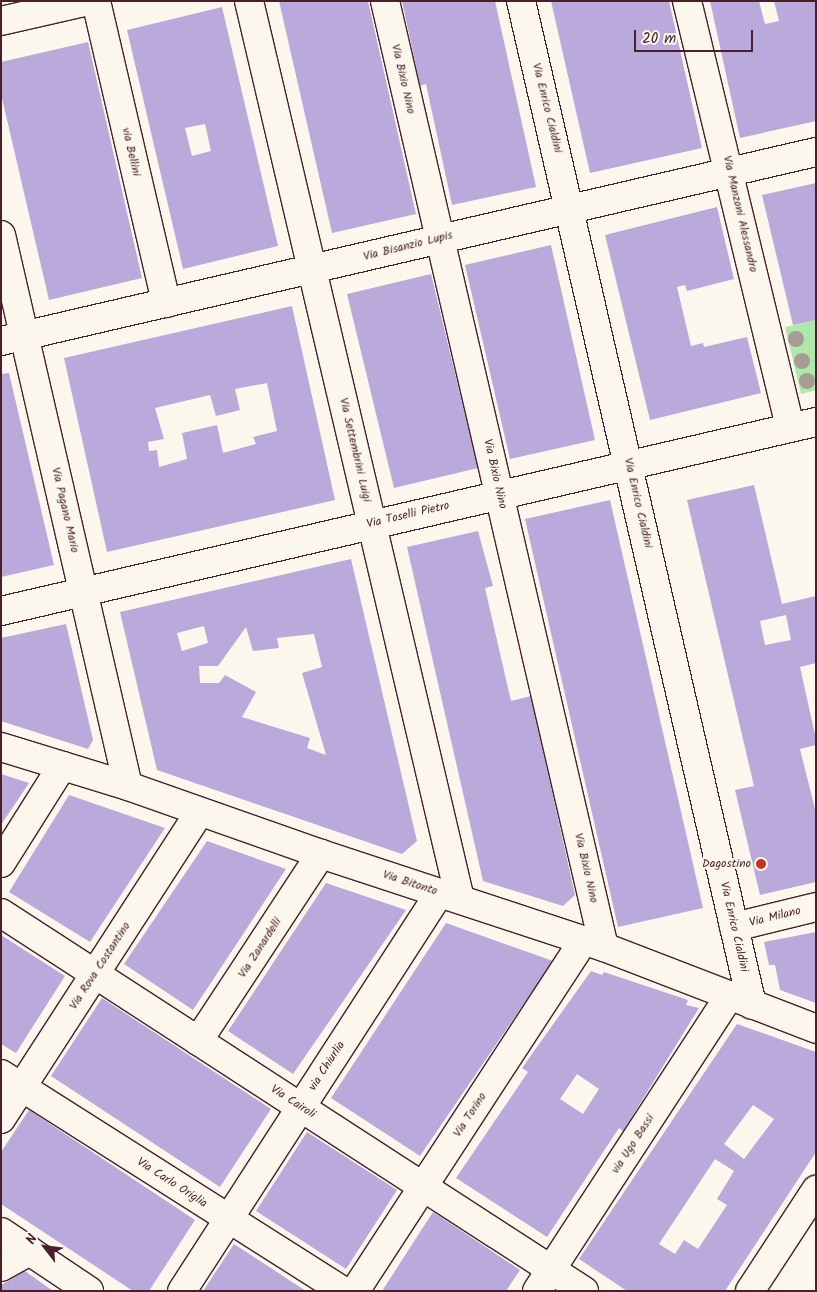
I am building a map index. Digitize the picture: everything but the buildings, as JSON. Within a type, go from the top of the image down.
[{"type":"street","points":[[1,21],[89,1]]},
{"type":"street","name":"via Bellini","points":[[96,1],[166,303]]},
{"type":"street","name":"Via Settembrini Luigi","points":[[250,1],[372,524],[449,896]]},
{"type":"street","name":"Via Bixio Nino","points":[[385,1],[499,494],[594,943]]},
{"type":"street","name":"Via Enrico Cialdini","points":[[521,1],[571,209],[734,927],[741,1001]]},
{"type":"street","name":"Via Manzoni Alessandro","points":[[687,1],[730,172],[803,425]]},
{"type":"street","name":"Via Bisanzio Lupis","points":[[13,338],[312,269],[441,237],[816,152]]},
{"type":"street","name":"Via Pagano Mario","points":[[1,235],[13,338],[83,592],[128,786]]},
{"type":"street","name":"Via Toselli Pietro","points":[[1,611],[629,463],[803,425]]},
{"type":"street","name":"Via Bitonto","points":[[1,747],[128,786],[199,813],[594,943],[816,1029]]},
{"type":"street","points":[[1,863],[62,766]]},
{"type":"street","name":"Via Rova Costantino","points":[[1,1119],[12,1080],[95,974],[199,813]]},
{"type":"street","name":"Via Zanardelli","points":[[198,1041],[321,854]]},
{"type":"street","name":"via Chiurlia","points":[[182,1291],[300,1107],[449,896]]},
{"type":"street","name":"Via Milano","points":[[734,927],[816,908]]},
{"type":"street","name":"Via Cairoli","points":[[1,914],[423,1186],[544,1280],[584,1291]]},
{"type":"street","name":"Via Torino","points":[[355,1291],[423,1186],[594,943]]},
{"type":"street","name":"via Ugo Bassi","points":[[544,1280],[741,1001]]},
{"type":"street","name":"Via Carlo Origlia","points":[[12,1080],[343,1291]]},
{"type":"street","points":[[750,1291],[816,1190]]},
{"type":"street","points":[[1,1232],[89,1291]]},
{"type":"street","points":[[1,1268],[30,1251]]},
{"type":"green space","points":[[816,320],[816,390],[801,394],[785,327]]},
{"type":"place","name":"Dagostino","points":[[761,864]]}]
